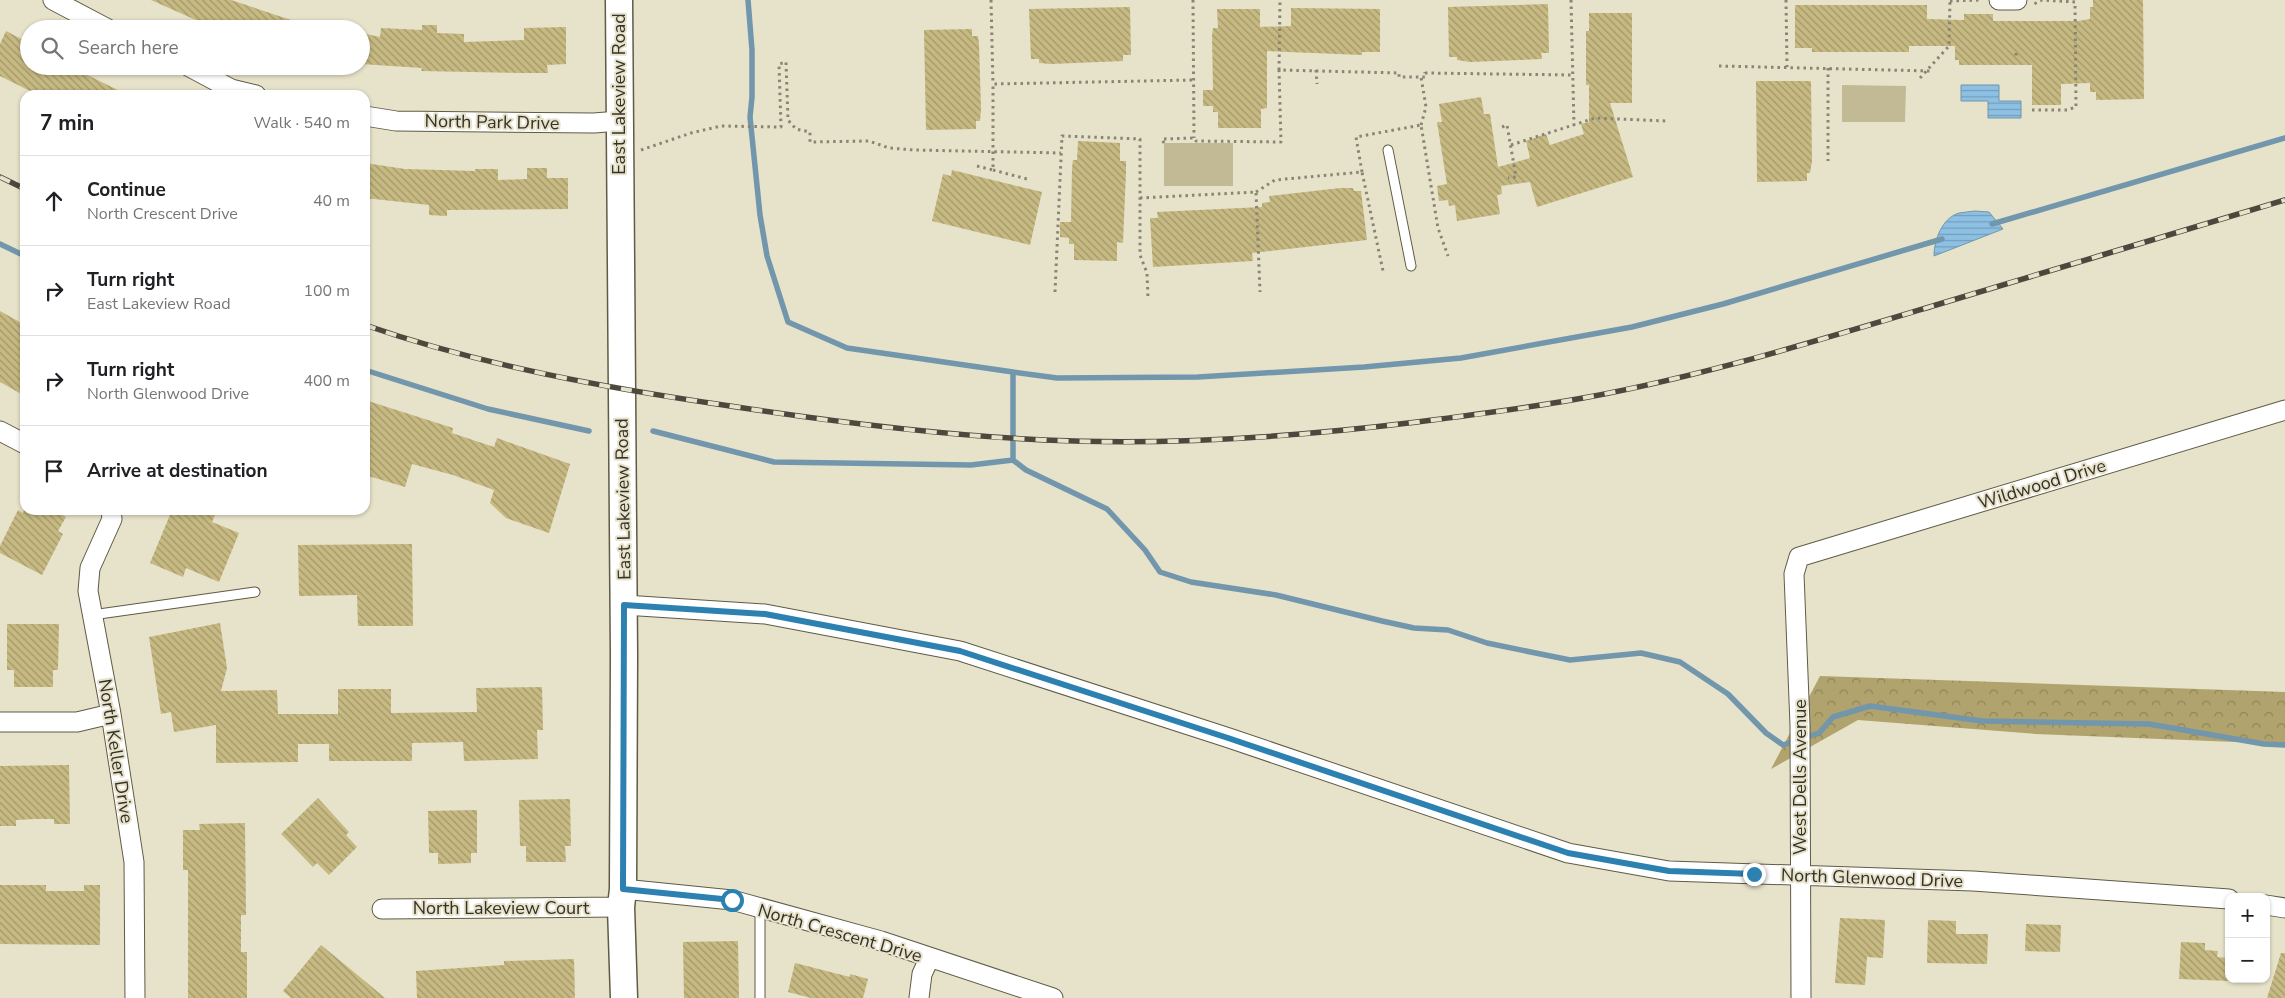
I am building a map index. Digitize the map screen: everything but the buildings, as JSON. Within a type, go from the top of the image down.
[{"type":"main road","name":"East Lakeview Road","points":[[619,0],[624,605],[622,898],[624,998]]},
{"type":"street","points":[[53,0],[91,20]]},
{"type":"street","points":[[1999,0],[2023,3]]},
{"type":"street","points":[[206,75],[238,90]]},
{"type":"street","name":"North Park Drive","points":[[370,117],[396,121],[594,123],[619,121]]},
{"type":"street","name":"Wildwood Drive","points":[[1799,557],[2285,410]]},
{"type":"street","points":[[0,431],[20,441]]},
{"type":"street","name":"North Keller Drive","points":[[112,515],[112,519],[90,568],[88,591],[111,714],[134,862],[135,998]]},
{"type":"street","name":"West Dells Avenue","points":[[1799,557],[1794,574],[1800,715],[1801,998]]},
{"type":"street","name":"North Glenwood Drive","points":[[624,605],[765,614],[960,651],[1228,738],[1568,853],[1669,871],[1973,881],[2225,900]]},
{"type":"street","points":[[0,722],[76,722],[111,714]]},
{"type":"street","name":"North Crescent Drive","points":[[622,898],[732,900],[881,941],[929,959],[1053,998]]},
{"type":"street","name":"North Lakeview Court","points":[[382,910],[622,898]]},
{"type":"street","points":[[2270,906],[2285,908]]},
{"type":"street","points":[[919,998],[922,974],[929,959]]},
{"type":"lane","points":[[1388,150],[1411,266]]},
{"type":"lane","points":[[92,614],[255,592]]},
{"type":"lane","points":[[760,909],[760,998]]},
{"type":"path","points":[[992,0],[993,170]]},
{"type":"path","points":[[1193,0],[1194,138]]},
{"type":"path","points":[[1164,143],[1162,139],[1194,138],[1196,141],[1280,142],[1280,0]]},
{"type":"path","points":[[1571,0],[1574,126]]},
{"type":"path","points":[[1786,0],[1787,67]]},
{"type":"path","points":[[1920,78],[1949,46],[1950,0],[1988,0]]},
{"type":"path","points":[[2023,3],[2042,0],[2075,2],[2076,107],[2067,110],[2032,110]]},
{"type":"path","points":[[2016,53],[2016,59]]},
{"type":"path","points":[[619,155],[648,148],[691,132],[721,126],[781,127],[779,64],[786,62],[788,120],[796,129],[810,132],[810,142],[869,141],[889,148],[1061,153]]},
{"type":"path","points":[[1719,66],[1928,71]]},
{"type":"path","points":[[1828,68],[1828,160]]},
{"type":"path","points":[[1279,70],[1399,72],[1399,77],[1425,77],[1425,72],[1572,75]]},
{"type":"path","points":[[1316,70],[1317,84]]},
{"type":"path","points":[[1420,77],[1426,107],[1421,125],[1438,228],[1448,256]]},
{"type":"path","points":[[993,84],[1194,80]]},
{"type":"path","points":[[1510,145],[1595,118],[1666,121]]},
{"type":"path","points":[[1383,271],[1356,137],[1421,125]]},
{"type":"path","points":[[1502,127],[1507,125],[1516,176],[1508,178]]},
{"type":"path","points":[[1056,292],[1062,136],[1140,139],[1140,255],[1148,273],[1148,298]]},
{"type":"path","points":[[977,166],[1027,179]]},
{"type":"path","points":[[1140,198],[1256,192],[1275,180],[1362,172]]},
{"type":"path","points":[[1256,192],[1260,292]]},
{"type":"shaded area","points":[[1842,85],[1906,86],[1905,122],[1842,122]]},
{"type":"shaded area","points":[[1164,143],[1233,143],[1233,186],[1164,186]]},
{"type":"green space","points":[[1820,676],[2285,692],[2285,744],[2036,734],[1858,720],[1771,769]]},
{"type":"water","points":[[1961,85],[1999,85],[1999,101],[2021,101],[2021,118],[1988,118],[1988,101],[1961,101]]},
{"type":"water","points":[[1989,212],[2003,229],[1934,256],[1937,237],[1948,220],[1959,213]]},
{"type":"waterway","points":[[748,0],[752,50],[750,117],[760,215],[767,256],[788,322],[847,348],[1013,372],[1013,460]]},
{"type":"waterway","points":[[1992,224],[2285,138]]},
{"type":"waterway","points":[[1013,372],[1057,378],[1198,377],[1364,367],[1461,358],[1632,327],[1723,304],[1942,239]]},
{"type":"waterway","points":[[0,244],[20,254]]},
{"type":"waterway","points":[[370,372],[488,409],[589,431]]},
{"type":"waterway","points":[[653,431],[774,462],[971,465],[1013,460],[1026,470],[1107,509],[1145,550],[1160,572],[1191,582],[1276,595],[1414,628],[1448,630],[1487,643],[1570,660],[1641,653],[1680,662],[1728,694],[1766,733],[1783,745],[1819,733],[1833,717],[1870,706],[1982,721],[2149,724],[2264,744],[2285,745]]},
{"type":"railway","points":[[0,177],[20,187]]},
{"type":"railway","points":[[370,327],[410,340],[546,374],[684,399],[847,422],[965,435],[1091,442],[1184,441],[1278,436],[1417,422],[1542,405],[1672,379],[1849,331],[2285,200]]},
{"type":"route","points":[[732,900],[623,889],[624,605],[765,614],[960,651],[1476,820],[1568,853],[1669,871],[1754,874]]}]
